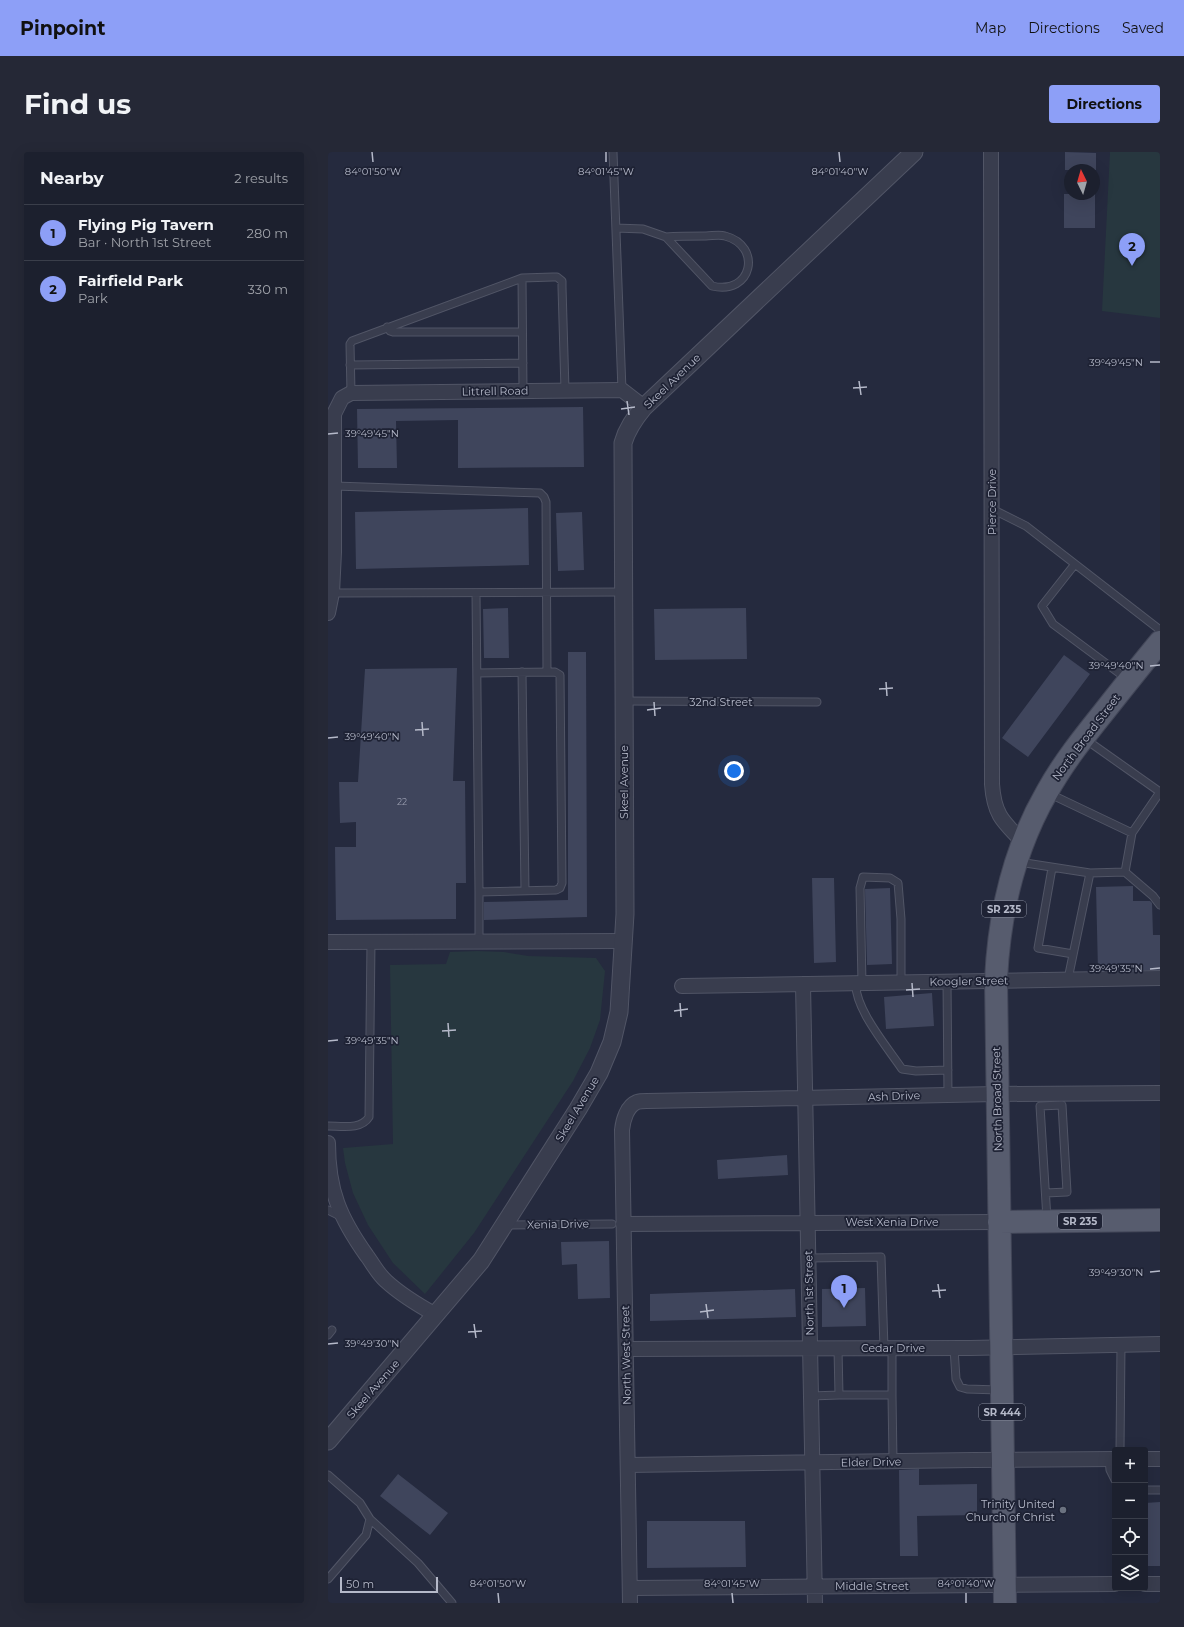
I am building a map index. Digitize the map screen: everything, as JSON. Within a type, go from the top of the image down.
[{"type":"main road","name":"North Broad Street","points":[[1005,1594],[996,980],[1000,931],[1005,904],[1020,852],[1034,815],[1046,792],[1059,770],[1084,737],[1129,680],[1157,650]]},
{"type":"main road","name":"West Xenia Drive","points":[[999,1222],[1160,1220]]},
{"type":"street","name":"Skeel Avenue","points":[[328,1441],[482,1261],[578,1109],[605,1060],[612,1042],[619,1012],[624,941],[623,443],[631,422],[644,407],[914,152]]},
{"type":"street","name":"Pierce Drive","points":[[990,152],[992,784],[993,801],[1000,817],[1020,852]]},
{"type":"street","points":[[622,390],[644,407]]},
{"type":"street","name":"Littrell Road","points":[[346,395],[622,390]]},
{"type":"street","points":[[328,613],[332,593],[335,486],[334,414],[346,395]]},
{"type":"street","points":[[328,942],[624,941]]},
{"type":"street","name":"Koogler Street","points":[[682,986],[1160,978]]},
{"type":"street","name":"North 1st Street","points":[[803,984],[815,1603]]},
{"type":"street","name":"Ash Drive","points":[[630,1108],[637,1102],[647,1100],[997,1094],[1039,1100],[1160,1093]]},
{"type":"street","name":"North West Street","points":[[630,1108],[624,1118],[622,1130],[618,1224],[626,1349],[630,1603]]},
{"type":"street","points":[[328,1143],[328,1161],[332,1188],[342,1217],[384,1280],[407,1298],[436,1315]]},
{"type":"street","name":"West Xenia Drive","points":[[618,1224],[999,1222]]},
{"type":"street","name":"Cedar Drive","points":[[626,1349],[954,1348],[1160,1344]]},
{"type":"street","name":"Elder Drive","points":[[628,1464],[1112,1459]]},
{"type":"street","points":[[1148,1459],[1160,1459]]},
{"type":"street","name":"Middle Street","points":[[630,1588],[815,1587],[1005,1594],[1112,1584]]},
{"type":"street","points":[[1148,1584],[1160,1584]]},
{"type":"lane","points":[[613,152],[622,390]]},
{"type":"lane","points":[[616,228],[643,229],[666,236],[724,236],[737,241],[747,253],[749,266],[745,276],[736,285],[722,289],[712,286],[666,236]]},
{"type":"lane","points":[[346,395],[350,365],[350,344],[352,341],[522,278],[554,277],[557,277],[562,281],[565,390]]},
{"type":"lane","points":[[522,278],[523,391]]},
{"type":"lane","points":[[387,327],[393,332],[522,332]]},
{"type":"lane","points":[[350,365],[522,364]]},
{"type":"lane","points":[[335,486],[540,493],[546,502],[547,672]]},
{"type":"lane","points":[[992,509],[1026,526],[1160,630]]},
{"type":"lane","points":[[1075,564],[1042,606],[1053,624],[1129,680]]},
{"type":"lane","points":[[476,592],[479,941]]},
{"type":"lane","points":[[332,593],[623,592]]},
{"type":"lane","points":[[522,672],[525,891]]},
{"type":"lane","points":[[476,673],[555,672],[560,675],[562,883],[560,888],[556,890],[479,892]]},
{"type":"lane","name":"32nd Street","points":[[624,701],[817,702]]},
{"type":"lane","points":[[1084,737],[1160,792],[1132,832],[1125,872]]},
{"type":"lane","points":[[1046,792],[1132,832]]},
{"type":"lane","points":[[1020,852],[1052,868],[1090,873],[1125,872],[1153,896],[1160,905]]},
{"type":"lane","points":[[1052,868],[1038,948],[1073,954]]},
{"type":"lane","points":[[1068,979],[1090,873]]},
{"type":"lane","points":[[901,982],[901,919],[898,883],[890,878],[863,877],[860,888],[858,996],[865,1014],[902,1069],[916,1071],[948,1070]]},
{"type":"lane","points":[[328,1126],[358,1125],[366,1122],[369,1117],[371,942]]},
{"type":"lane","points":[[947,981],[948,1095]]},
{"type":"lane","points":[[1046,1193],[1067,1192],[1062,1105],[1039,1100],[1048,1221]]},
{"type":"lane","points":[[328,1210],[342,1217]]},
{"type":"lane","name":"Xenia Drive","points":[[505,1225],[618,1224]]},
{"type":"lane","points":[[808,1258],[881,1256],[892,1395],[893,1461]]},
{"type":"lane","points":[[1120,1447],[1121,1345]]},
{"type":"lane","points":[[954,1348],[956,1379],[960,1387],[967,1389],[1001,1390]]},
{"type":"lane","points":[[838,1349],[839,1395]]},
{"type":"lane","points":[[811,1396],[892,1395]]},
{"type":"lane","points":[[1112,1459],[1110,1470],[1112,1474]]},
{"type":"lane","points":[[328,1475],[360,1503],[370,1519],[418,1563],[452,1603]]},
{"type":"lane","points":[[1148,1490],[1160,1490]]},
{"type":"lane","points":[[328,1578],[366,1535],[370,1519]]},
{"type":"shaded area","points":[[1110,152],[1160,152],[1160,318],[1102,311]]},
{"type":"shaded area","points":[[450,952],[504,952],[528,956],[596,958],[605,971],[600,1020],[590,1048],[573,1081],[474,1233],[425,1294],[393,1263],[368,1225],[353,1193],[345,1163],[343,1148],[393,1144],[390,965],[446,964]]},
{"type":"building","points":[[1065,152],[1096,153],[1096,164],[1065,164]]},
{"type":"building","points":[[1064,200],[1095,200],[1095,228],[1064,228]]},
{"type":"building","points":[[583,407],[584,467],[458,468],[458,420],[396,421],[397,468],[358,468],[357,409]]},
{"type":"building","points":[[528,508],[529,565],[356,569],[355,512]]},
{"type":"building","points":[[582,512],[584,570],[558,571],[556,513]]},
{"type":"building","points":[[508,608],[509,658],[484,658],[483,609]]},
{"type":"building","points":[[746,608],[747,659],[655,660],[654,609]]},
{"type":"building","points":[[568,652],[586,652],[587,917],[484,920],[484,902],[568,900]]},
{"type":"building","points":[[1064,655],[1090,674],[1028,757],[1002,738]]},
{"type":"building","points":[[457,668],[453,781],[465,781],[466,883],[456,883],[456,919],[336,920],[335,847],[356,847],[356,822],[340,823],[339,782],[358,782],[365,669]]},
{"type":"building","points":[[812,878],[834,878],[836,962],[814,963]]},
{"type":"building","points":[[1133,886],[1133,901],[1150,901],[1152,903],[1153,935],[1160,935],[1160,970],[1098,971],[1096,887]]},
{"type":"building","points":[[890,888],[892,964],[867,965],[865,889]]},
{"type":"building","points":[[932,993],[934,1026],[886,1029],[884,997]]},
{"type":"building","points":[[787,1155],[788,1175],[718,1179],[717,1160]]},
{"type":"building","points":[[609,1241],[610,1298],[578,1299],[577,1264],[562,1265],[561,1242]]},
{"type":"building","points":[[865,1288],[866,1326],[822,1327],[822,1289]]},
{"type":"building","points":[[795,1289],[796,1317],[650,1321],[650,1294]]},
{"type":"building","points":[[919,1469],[919,1485],[977,1484],[977,1515],[917,1516],[918,1556],[900,1556],[899,1470]]},
{"type":"building","points":[[398,1474],[448,1513],[430,1535],[380,1496]]},
{"type":"building","points":[[1160,1502],[1160,1566],[1148,1566],[1148,1503]]},
{"type":"building","points":[[647,1521],[745,1521],[746,1567],[647,1568]]},
{"type":"place","name":"Fairfield Park","points":[[1132,266]]},
{"type":"place","name":"Flying Pig Tavern","points":[[844,1308]]},
{"type":"place","name":"Trinity United Church of Christ","points":[[1063,1510]]}]
